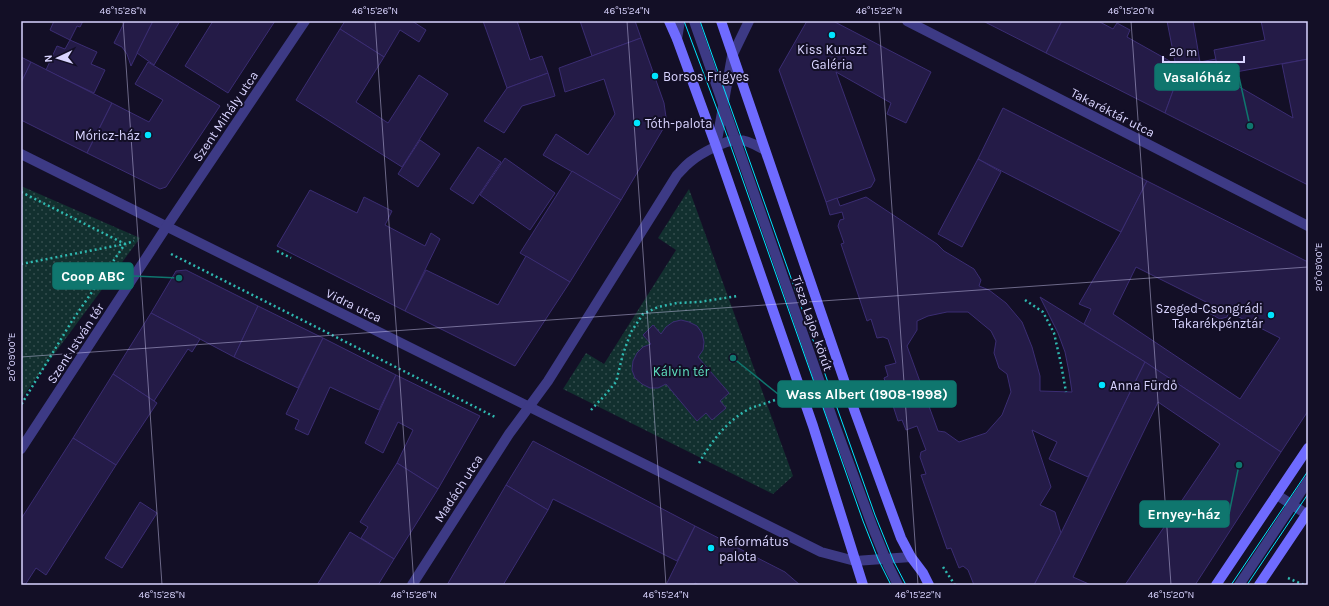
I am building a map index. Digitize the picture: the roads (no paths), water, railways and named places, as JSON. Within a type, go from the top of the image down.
[{"type":"street","name":"Szent Mihály utca","points":[[167,226],[305,21]]},
{"type":"street","name":"Tisza Lajos körút","points":[[669,21],[716,146],[813,426],[863,585]]},
{"type":"street","name":"Tisza Lajos körút","points":[[677,39],[680,21]]},
{"type":"street","name":"Tisza Lajos körút","points":[[694,21],[833,420],[885,558],[898,585]]},
{"type":"street","name":"Tisza Lajos körút","points":[[720,21],[855,412],[901,538],[929,585]]},
{"type":"street","points":[[732,56],[750,21]]},
{"type":"street","name":"Takaréktár utca","points":[[907,21],[1308,226]]},
{"type":"street","name":"Tisza Lajos körút","points":[[716,146],[732,56]]},
{"type":"street","points":[[765,150],[743,140],[736,139],[716,146],[690,162],[676,175],[548,381],[529,407],[821,552],[855,560],[911,557]]},
{"type":"street","points":[[21,154],[167,226]]},
{"type":"street","name":"Szent István tér","points":[[21,449],[167,226]]},
{"type":"street","name":"Vidra utca","points":[[167,226],[529,407]]},
{"type":"street","name":"Madách utca","points":[[412,585],[514,427],[529,407]]},
{"type":"street","points":[[1216,585],[1308,448]]},
{"type":"street","points":[[1239,585],[1308,481]]},
{"type":"street","points":[[1259,585],[1308,514],[1277,495]]},
{"type":"tram line","points":[[684,21],[729,141],[863,521],[878,559],[891,585]]},
{"type":"tram line","points":[[700,21],[875,515],[894,562],[906,585]]},
{"type":"tram line","points":[[1231,585],[1308,471]]},
{"type":"tram line","points":[[1247,585],[1308,494]]},
{"type":"place","name":"Kiss Kunszt Galéria","points":[[832,35]]},
{"type":"place","name":"Borsos Frigyes","points":[[655,76]]},
{"type":"place","name":"Tóth-palota","points":[[637,123]]},
{"type":"place","name":"Vasalóház","points":[[1250,126]]},
{"type":"place","name":"Móricz-ház","points":[[148,135]]},
{"type":"place","name":"Coop ABC","points":[[179,278]]},
{"type":"place","name":"Szeged-Csongrádi Takarékpénztár","points":[[1271,315]]},
{"type":"place","name":"Wass Albert (1908-1998)","points":[[733,358]]},
{"type":"place","name":"Anna Fürdő","points":[[1102,385]]},
{"type":"place","name":"Ernyey-ház","points":[[1239,465]]},
{"type":"place","name":"Református palota","points":[[711,548]]},
{"type":"park label","name":"Kálvin tér","points":[[681,371]]}]
